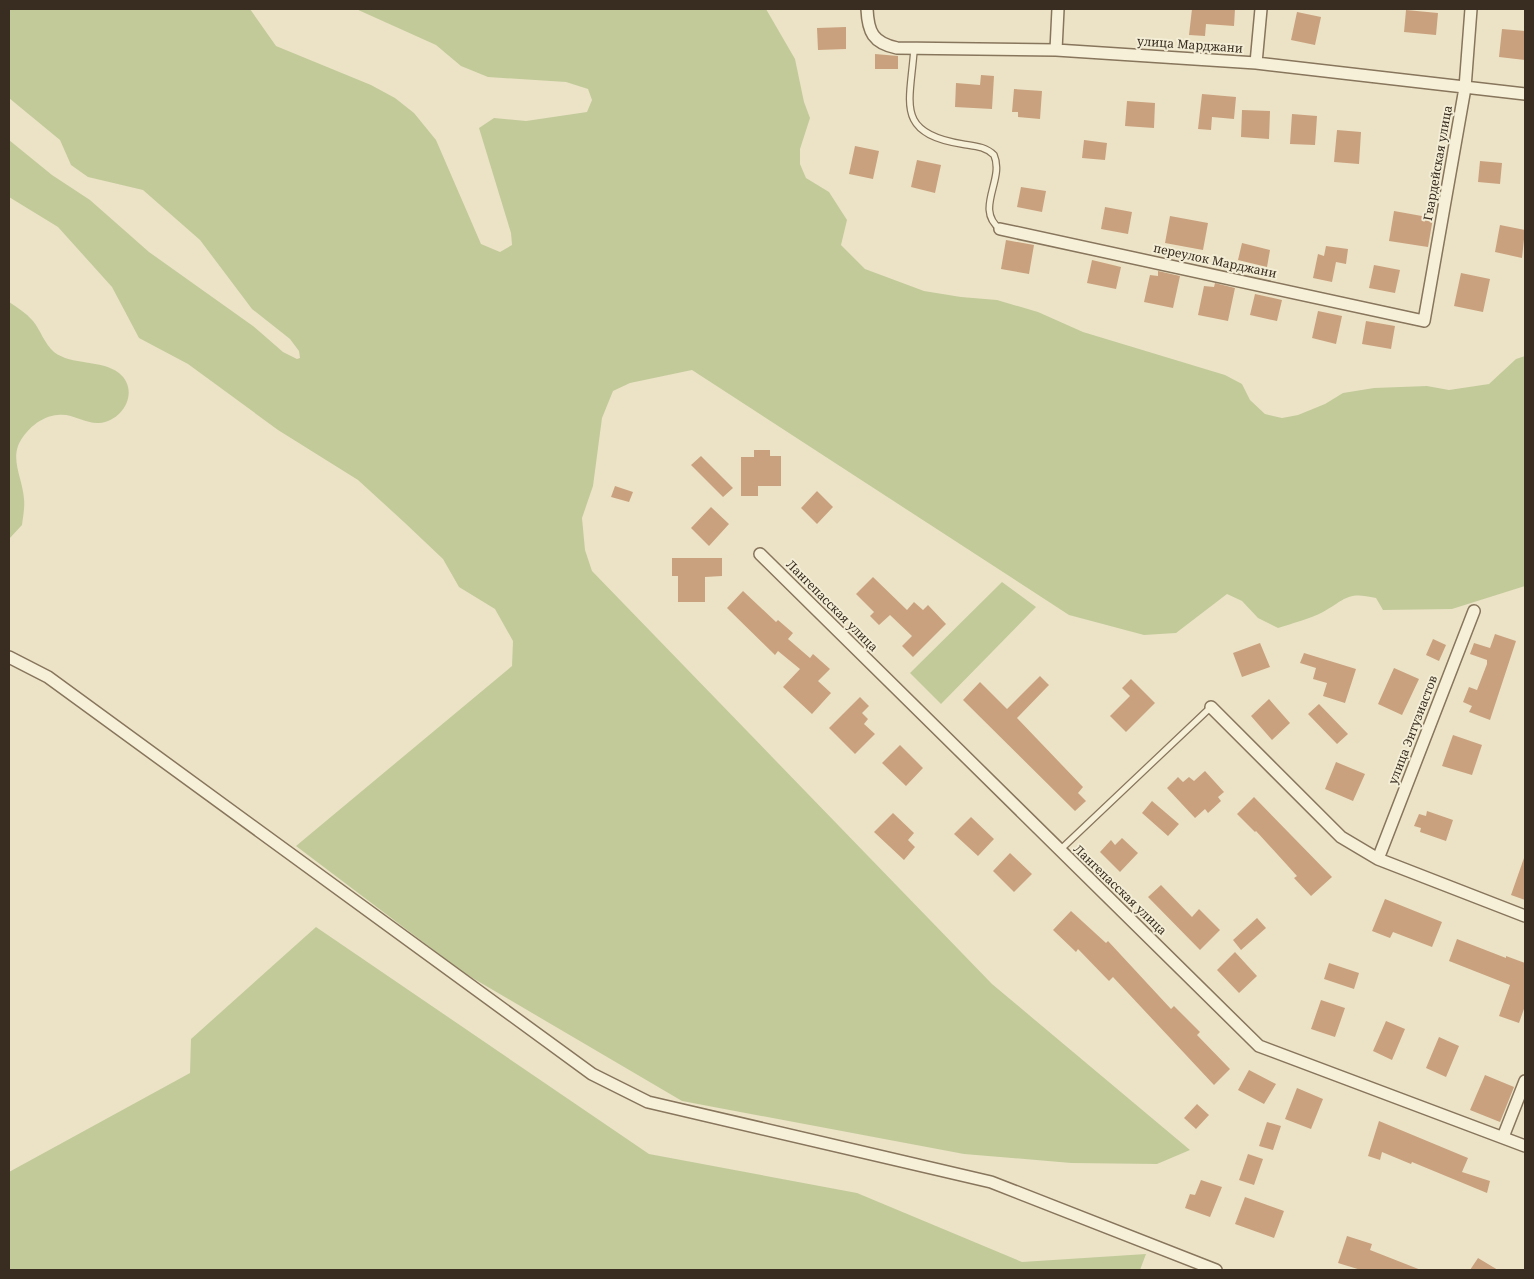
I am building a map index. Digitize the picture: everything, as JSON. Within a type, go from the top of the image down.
[{"type":"street","points":[[1056,50],[1058,9]]},
{"type":"street","points":[[1256,63],[1261,9]]},
{"type":"street","name":"Гвардейская улица","points":[[1424,320],[1465,88],[1471,9]]},
{"type":"street","name":"улица Марджани","points":[[867,14],[871,33],[884,45],[914,50],[1056,50],[1256,63],[1525,94]]},
{"type":"street","name":"переулок Марджани","points":[[1000,229],[1424,320]]},
{"type":"street","name":"Лангепасская улица","points":[[760,554],[1259,1046],[1525,1146]]},
{"type":"street","name":"улица Энтузиастов","points":[[1378,859],[1474,611]]},
{"type":"street","points":[[9,657],[48,677],[600,1078],[648,1102],[991,1182],[1216,1270]]},
{"type":"street","points":[[1211,707],[1341,837],[1378,859],[1525,916]]},
{"type":"street","points":[[1503,1137],[1525,1081]]},
{"type":"lane","points":[[914,50],[909,109],[913,120],[917,128],[927,135],[940,140],[981,147],[994,155],[997,167],[989,215],[992,223],[1000,229]]},
{"type":"lane","points":[[1059,850],[1211,707]]},
{"type":"green space","points":[[9,9],[250,9],[276,46],[371,85],[395,98],[414,113],[436,140],[481,244],[500,252],[512,245],[511,233],[479,128],[494,118],[526,121],[587,112],[592,100],[588,89],[566,82],[488,77],[461,66],[436,45],[356,9],[766,9],[795,59],[804,102],[810,118],[800,149],[800,164],[806,178],[829,192],[847,220],[841,245],[865,269],[924,291],[997,300],[1038,312],[1083,332],[1225,375],[1242,384],[1250,400],[1265,414],[1282,418],[1298,415],[1325,404],[1343,393],[1374,388],[1427,386],[1449,390],[1489,384],[1516,359],[1525,356],[1525,586],[1452,609],[1383,610],[1376,598],[1359,595],[1353,596],[1307,619],[1278,628],[1258,618],[1242,601],[1227,594],[1176,633],[1144,635],[1069,615],[692,370],[630,383],[613,391],[602,418],[593,486],[582,518],[585,550],[592,571],[992,984],[1190,1150],[1157,1164],[1071,1163],[964,1154],[682,1101],[464,973],[296,846],[512,666],[513,641],[495,609],[459,587],[443,559],[358,480],[278,430],[188,364],[139,338],[112,287],[58,227],[9,197],[9,140],[52,175],[90,200],[149,252],[253,326],[283,352],[297,359],[300,358],[299,351],[290,339],[252,309],[200,240],[143,190],[88,177],[71,165],[60,140],[9,98]]},
{"type":"green space","points":[[9,302],[33,321],[54,352],[69,359],[104,366],[119,373],[125,380],[128,396],[122,411],[108,421],[94,423],[63,415],[52,416],[40,421],[29,429],[21,440],[16,452],[24,499],[22,525],[9,539]]},
{"type":"green space","points":[[1002,582],[1036,607],[941,704],[910,673]]},
{"type":"green space","points":[[316,927],[649,1154],[857,1193],[1022,1262],[1146,1254],[1140,1270],[9,1270],[9,1172],[190,1073],[191,1039]]},
{"type":"building","points":[[1192,9],[1235,9],[1234,26],[1206,24],[1205,36],[1189,35]]},
{"type":"building","points":[[1406,10],[1438,13],[1436,35],[1404,32]]},
{"type":"building","points":[[1297,12],[1321,17],[1315,45],[1291,40]]},
{"type":"building","points":[[846,27],[846,49],[818,50],[817,28]]},
{"type":"building","points":[[1502,29],[1525,31],[1525,60],[1499,57]]},
{"type":"building","points":[[875,54],[898,56],[898,69],[875,69]]},
{"type":"building","points":[[981,75],[994,76],[992,109],[955,107],[956,83],[980,85]]},
{"type":"building","points":[[1014,89],[1042,91],[1040,119],[1018,117],[1018,112],[1012,112]]},
{"type":"building","points":[[1202,94],[1236,97],[1234,119],[1212,117],[1211,130],[1198,129]]},
{"type":"building","points":[[1127,101],[1155,103],[1154,128],[1125,126]]},
{"type":"building","points":[[1242,110],[1270,111],[1269,139],[1241,137]]},
{"type":"building","points":[[1292,114],[1317,116],[1315,145],[1290,144]]},
{"type":"building","points":[[1337,130],[1361,132],[1359,164],[1334,162]]},
{"type":"building","points":[[1084,140],[1107,143],[1105,160],[1082,158]]},
{"type":"building","points":[[855,146],[879,151],[873,179],[849,174]]},
{"type":"building","points":[[917,160],[941,165],[935,193],[911,187]]},
{"type":"building","points":[[1480,161],[1502,163],[1500,184],[1478,182]]},
{"type":"building","points":[[1021,187],[1046,191],[1042,212],[1017,207]]},
{"type":"building","points":[[1105,207],[1132,212],[1128,234],[1101,229]]},
{"type":"building","points":[[1394,211],[1433,218],[1428,247],[1389,241]]},
{"type":"building","points":[[1170,216],[1208,223],[1203,250],[1165,243]]},
{"type":"building","points":[[1500,225],[1525,230],[1522,258],[1495,252]]},
{"type":"building","points":[[1006,240],[1034,245],[1029,274],[1001,269]]},
{"type":"building","points":[[1242,243],[1270,250],[1267,267],[1238,260]]},
{"type":"building","points":[[1326,246],[1348,249],[1346,264],[1336,262],[1332,282],[1313,278],[1318,254],[1324,256]]},
{"type":"building","points":[[1092,260],[1121,267],[1116,289],[1087,283]]},
{"type":"building","points":[[1374,265],[1400,270],[1395,293],[1369,288]]},
{"type":"building","points":[[1158,271],[1180,276],[1173,308],[1144,302],[1150,275],[1158,276]]},
{"type":"building","points":[[1461,273],[1490,279],[1483,312],[1454,306]]},
{"type":"building","points":[[1215,283],[1235,288],[1228,321],[1198,315],[1204,286],[1214,287]]},
{"type":"building","points":[[1255,294],[1282,300],[1277,321],[1250,315]]},
{"type":"building","points":[[1318,311],[1342,316],[1336,344],[1312,338]]},
{"type":"building","points":[[1366,321],[1395,326],[1391,349],[1362,344]]},
{"type":"building","points":[[754,450],[770,450],[770,456],[781,456],[781,486],[758,486],[758,496],[741,496],[741,457],[754,457]]},
{"type":"building","points":[[701,456],[733,488],[723,497],[691,465]]},
{"type":"building","points":[[615,486],[633,492],[629,502],[611,497]]},
{"type":"building","points":[[817,491],[833,507],[817,524],[801,508]]},
{"type":"building","points":[[711,507],[729,524],[709,546],[691,528]]},
{"type":"building","points":[[672,558],[722,558],[722,576],[705,577],[705,602],[678,602],[678,576],[672,576]]},
{"type":"building","points":[[873,577],[907,610],[914,602],[923,610],[928,605],[946,624],[913,657],[902,646],[912,636],[890,615],[879,625],[870,616],[874,612],[856,594]]},
{"type":"building","points":[[743,591],[776,622],[778,620],[793,633],[788,639],[810,658],[813,654],[830,669],[818,681],[831,693],[812,714],[783,687],[800,669],[778,651],[775,655],[727,608]]},
{"type":"building","points":[[1495,634],[1516,641],[1490,720],[1469,712],[1472,706],[1463,702],[1469,687],[1477,690],[1487,664],[1487,660],[1470,654],[1474,643],[1490,648]]},
{"type":"building","points":[[1433,639],[1446,645],[1439,661],[1426,655]]},
{"type":"building","points":[[1260,643],[1270,667],[1242,677],[1233,653]]},
{"type":"building","points":[[1304,653],[1356,669],[1345,703],[1323,696],[1327,683],[1313,679],[1316,668],[1300,663]]},
{"type":"building","points":[[1394,668],[1419,679],[1402,715],[1378,704]]},
{"type":"building","points":[[1040,676],[1049,685],[1017,718],[1083,787],[1078,793],[1086,801],[1075,811],[963,700],[980,682],[1007,709]]},
{"type":"building","points":[[1131,679],[1155,703],[1126,732],[1110,716],[1130,696],[1122,688]]},
{"type":"building","points":[[860,697],[869,706],[862,713],[868,719],[864,724],[875,734],[855,754],[829,728]]},
{"type":"building","points":[[1269,699],[1290,723],[1272,740],[1251,716]]},
{"type":"building","points":[[1319,704],[1348,734],[1337,744],[1308,714]]},
{"type":"building","points":[[1453,735],[1482,745],[1472,775],[1442,766]]},
{"type":"building","points":[[900,745],[923,768],[906,786],[882,763]]},
{"type":"building","points":[[1336,762],[1365,774],[1353,801],[1325,789]]},
{"type":"building","points":[[1205,771],[1224,792],[1218,797],[1221,801],[1208,813],[1205,809],[1195,818],[1167,788],[1178,777],[1183,782],[1189,777],[1194,781]]},
{"type":"building","points":[[1254,797],[1332,877],[1311,896],[1294,878],[1297,876],[1256,831],[1237,814]]},
{"type":"building","points":[[1152,801],[1179,824],[1168,836],[1142,813]]},
{"type":"building","points":[[1427,811],[1453,820],[1446,841],[1420,832],[1421,828],[1414,826],[1419,814],[1426,816]]},
{"type":"building","points":[[893,813],[914,833],[908,840],[915,847],[904,860],[874,832]]},
{"type":"building","points":[[971,817],[994,839],[978,856],[954,834]]},
{"type":"building","points":[[1122,838],[1138,853],[1120,872],[1100,852],[1111,840],[1115,845]]},
{"type":"building","points":[[1010,853],[1032,874],[1014,892],[993,871]]},
{"type":"building","points":[[1525,858],[1525,900],[1511,895]]},
{"type":"building","points":[[1161,885],[1192,917],[1199,909],[1220,930],[1200,950],[1148,897]]},
{"type":"building","points":[[1385,899],[1442,922],[1432,947],[1393,932],[1390,938],[1372,931]]},
{"type":"building","points":[[1071,911],[1106,943],[1108,941],[1171,1009],[1174,1006],[1200,1032],[1197,1035],[1230,1069],[1214,1085],[1113,977],[1109,981],[1078,949],[1076,952],[1053,930]]},
{"type":"building","points":[[1257,918],[1266,928],[1241,950],[1233,940]]},
{"type":"building","points":[[1457,939],[1506,958],[1506,956],[1525,963],[1525,1006],[1519,1023],[1499,1016],[1510,985],[1449,961]]},
{"type":"building","points":[[1235,952],[1257,976],[1239,993],[1217,970]]},
{"type":"building","points":[[1329,963],[1359,973],[1354,989],[1324,979]]},
{"type":"building","points":[[1321,1000],[1345,1008],[1335,1037],[1311,1029]]},
{"type":"building","points":[[1386,1021],[1405,1029],[1392,1060],[1373,1051]]},
{"type":"building","points":[[1439,1037],[1459,1046],[1446,1077],[1426,1068]]},
{"type":"building","points":[[1249,1070],[1276,1084],[1264,1104],[1238,1090]]},
{"type":"building","points":[[1485,1075],[1514,1087],[1500,1122],[1470,1110]]},
{"type":"building","points":[[1297,1088],[1323,1099],[1311,1129],[1285,1119]]},
{"type":"building","points":[[1197,1104],[1209,1115],[1196,1129],[1184,1118]]},
{"type":"building","points":[[1379,1121],[1468,1158],[1462,1172],[1490,1181],[1487,1193],[1412,1162],[1411,1164],[1382,1152],[1380,1160],[1368,1156]]},
{"type":"building","points":[[1267,1122],[1281,1126],[1273,1150],[1259,1146]]},
{"type":"building","points":[[1248,1154],[1263,1159],[1254,1185],[1239,1180]]},
{"type":"building","points":[[1201,1180],[1222,1187],[1210,1217],[1185,1208],[1190,1194],[1195,1195]]},
{"type":"building","points":[[1245,1197],[1284,1211],[1274,1238],[1235,1224]]},
{"type":"building","points":[[1347,1236],[1372,1244],[1370,1250],[1421,1270],[1361,1270],[1338,1263]]},
{"type":"building","points":[[1478,1258],[1498,1270],[1470,1270]]}]
